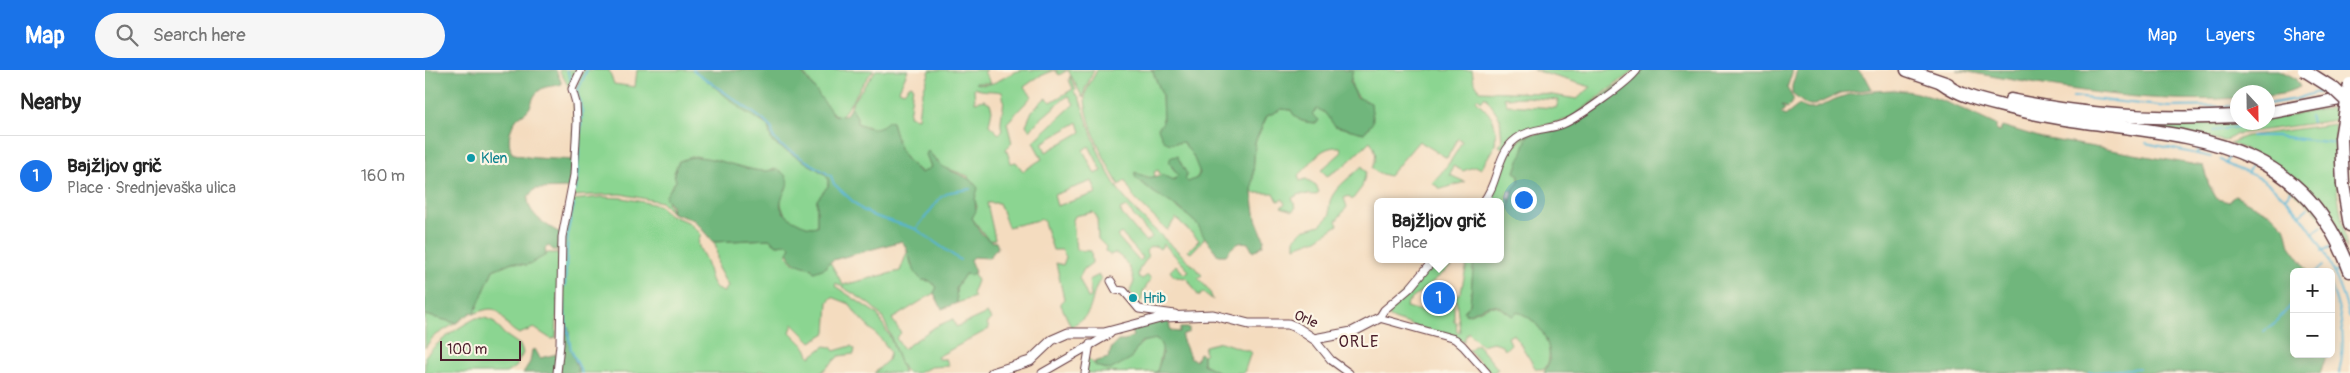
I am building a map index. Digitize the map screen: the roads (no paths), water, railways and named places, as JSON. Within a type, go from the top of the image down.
[{"type":"highway","points":[[1907,70],[1941,82],[2025,103],[2096,114],[2154,117],[2230,116]]},
{"type":"highway","points":[[2304,70],[2334,90],[2350,104]]},
{"type":"highway","points":[[1941,82],[1968,96],[2026,112],[2073,122],[2203,140],[2245,154],[2283,176],[2314,206],[2335,237],[2350,271]]},
{"type":"highway","points":[[2350,84],[2341,138],[2343,185],[2350,225]]},
{"type":"highway","points":[[2275,111],[2350,97]]},
{"type":"street","points":[[557,373],[560,335],[562,237],[574,175],[577,122],[576,103],[572,89],[581,70]]},
{"type":"street","points":[[1486,198],[1491,190],[1503,153],[1516,139],[1531,131],[1571,120],[1629,79],[1637,70]]},
{"type":"street","points":[[1431,263],[1410,288],[1384,310],[1379,318],[1455,339],[1487,373]]},
{"type":"street","points":[[1111,281],[1117,290],[1124,291],[1139,309],[1180,316]]},
{"type":"street","name":"Orle","points":[[997,372],[1030,361],[1052,340],[1062,335],[1104,333],[1124,326],[1180,316],[1213,315],[1249,324],[1288,324],[1296,327],[1314,340],[1352,332],[1379,318]]},
{"type":"street","name":"Orle","points":[[1042,373],[1124,326]]},
{"type":"street","points":[[1314,340],[1331,360],[1349,373]]},
{"type":"street","points":[[1085,373],[1090,344]]},
{"type":"waterway","points":[[567,70],[572,83]]},
{"type":"waterway","points":[[576,191],[582,112],[577,92],[587,70]]},
{"type":"waterway","points":[[693,70],[762,119],[772,129],[773,137],[780,145],[831,176],[834,184],[861,209],[874,216],[916,229],[960,260]]},
{"type":"waterway","points":[[2275,103],[2296,99],[2326,89]]},
{"type":"waterway","points":[[2073,97],[2169,107],[2230,106]]},
{"type":"waterway","points":[[2310,116],[2312,122]]},
{"type":"waterway","points":[[2213,131],[2230,128]]},
{"type":"waterway","points":[[2251,136],[2276,136],[2336,143]]},
{"type":"waterway","points":[[2146,143],[2211,157]]},
{"type":"waterway","points":[[2197,154],[2199,145]]},
{"type":"waterway","points":[[2226,164],[2230,155]]},
{"type":"waterway","points":[[2220,159],[2230,166],[2267,183],[2296,210],[2329,261],[2350,318]]},
{"type":"waterway","points":[[2248,172],[2252,164]]},
{"type":"waterway","points":[[916,229],[941,197],[950,192],[970,189]]},
{"type":"waterway","points":[[2285,198],[2291,191]]},
{"type":"waterway","points":[[565,286],[568,230],[574,204]]},
{"type":"waterway","points":[[2300,215],[2308,208]]},
{"type":"waterway","points":[[2313,233],[2322,226]]},
{"type":"waterway","points":[[2322,251],[2332,246]]},
{"type":"waterway","points":[[2335,273],[2345,269]]},
{"type":"waterway","points":[[2335,296],[2342,329],[2339,373]]},
{"type":"waterway","points":[[564,299],[571,350],[582,373]]},
{"type":"waterway","points":[[2264,331],[2277,321],[2290,306]]},
{"type":"waterway","points":[[2089,373],[2139,368]]},
{"type":"place","name":"Klen","points":[[471,158]]},
{"type":"place","name":"Hrib","points":[[1133,298]]},
{"type":"place","name":"Bajžljov grič","points":[[1439,298]]},
{"type":"district","name":"ORLE","points":[[1359,342]]}]
